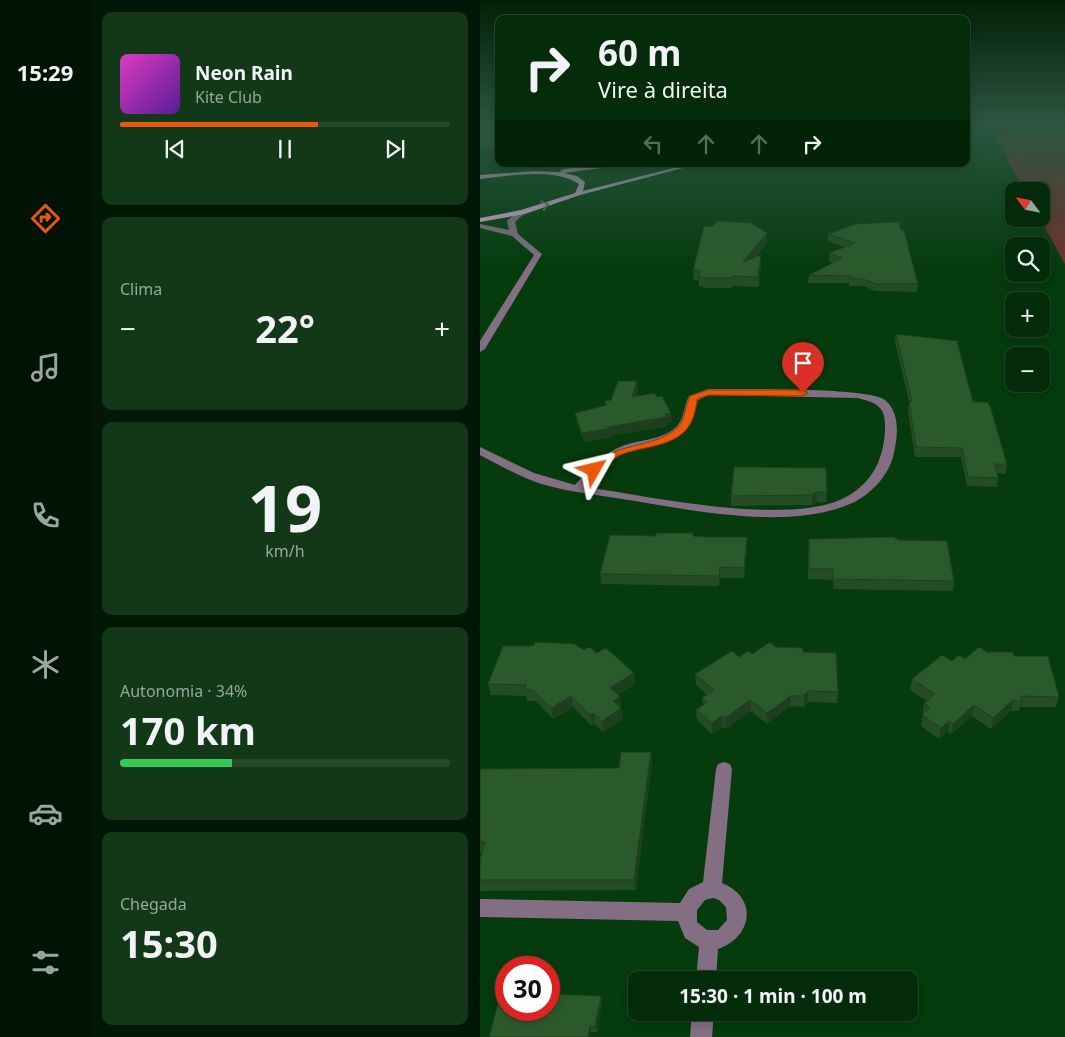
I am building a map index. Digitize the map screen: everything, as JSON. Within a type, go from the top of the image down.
[{"type":"main road","points":[[490,176],[568,170]]},
{"type":"main road","points":[[480,220],[522,212],[578,194],[670,170]]},
{"type":"main road","points":[[543,173],[580,179],[583,182],[578,194]]},
{"type":"street","points":[[480,177],[490,176]]},
{"type":"street","points":[[480,349],[538,254],[514,234],[510,227],[511,221],[522,212]]},
{"type":"street","points":[[480,226],[514,234]]},
{"type":"street","points":[[480,450],[519,471],[549,482],[579,488],[742,512],[794,512],[835,506],[857,494],[877,477],[888,458],[891,443],[891,416],[880,401],[857,395],[708,392],[693,398],[691,413],[681,429],[665,438],[613,455],[594,470],[579,488]]},
{"type":"street","points":[[712,890],[724,768]]},
{"type":"street","points":[[712,890],[725,893],[732,898],[737,905],[738,914],[729,934],[709,940],[692,933],[687,927],[685,912],[695,897],[712,890]]},
{"type":"street","points":[[480,908],[685,912]]},
{"type":"street","points":[[707,971],[709,940]]},
{"type":"street","points":[[701,1037],[702,1021]]},
{"type":"shaded area","points":[[1013,170],[1065,170],[1065,264],[1045,228],[1050,228],[1050,182],[1020,182]]},
{"type":"building","points":[[718,221],[751,223],[767,233],[743,262],[761,255],[758,277],[705,278],[699,276],[700,270],[693,270],[704,226],[712,227]]},
{"type":"building","points":[[899,222],[901,230],[904,230],[918,284],[876,284],[863,279],[850,278],[850,276],[809,275],[842,258],[829,253],[855,243],[828,234],[856,224]]},
{"type":"building","points":[[896,334],[957,341],[973,402],[987,402],[990,406],[1007,464],[995,464],[998,478],[968,477],[962,448],[916,447],[909,402],[912,402]]},
{"type":"building","points":[[618,381],[637,381],[632,397],[655,393],[657,397],[662,396],[671,413],[665,414],[666,417],[582,433],[575,413],[607,405],[605,401],[611,400]]},
{"type":"building","points":[[734,467],[826,468],[827,492],[817,492],[812,495],[731,496]]},
{"type":"building","points":[[656,533],[693,533],[693,536],[706,537],[747,537],[744,568],[720,567],[719,576],[600,574],[610,535],[656,536]]},
{"type":"building","points":[[894,537],[898,540],[947,541],[954,581],[833,579],[833,569],[809,569],[809,539]]},
{"type":"building","points":[[535,642],[575,644],[584,650],[590,647],[596,653],[606,648],[634,673],[610,688],[620,696],[613,701],[621,708],[602,721],[594,713],[590,715],[571,696],[551,708],[533,690],[525,690],[526,685],[488,684],[503,646],[530,646],[534,645]]},
{"type":"building","points":[[770,642],[776,647],[803,648],[803,652],[836,653],[838,692],[808,691],[804,696],[791,696],[767,713],[750,700],[725,718],[722,716],[712,723],[696,710],[707,702],[702,698],[714,690],[695,674],[732,651],[739,657],[748,651],[752,654]]},
{"type":"building","points":[[979,647],[987,652],[1013,652],[1014,656],[1048,656],[1059,697],[1021,696],[1022,701],[1013,700],[993,718],[974,705],[953,724],[949,721],[941,728],[922,715],[930,707],[924,703],[935,694],[912,679],[942,655],[952,661],[959,655],[965,659]]},
{"type":"building","points":[[621,752],[651,752],[634,880],[480,880],[480,859],[485,842],[480,842],[480,769],[619,768]]},
{"type":"building","points":[[560,994],[601,996],[595,1027],[590,1026],[588,1037],[489,1037],[495,1014],[495,1021],[560,1021]]},
{"type":"route","points":[[594,470],[613,455],[641,444],[665,438],[681,429],[691,413],[693,398],[708,392],[803,393]]}]
